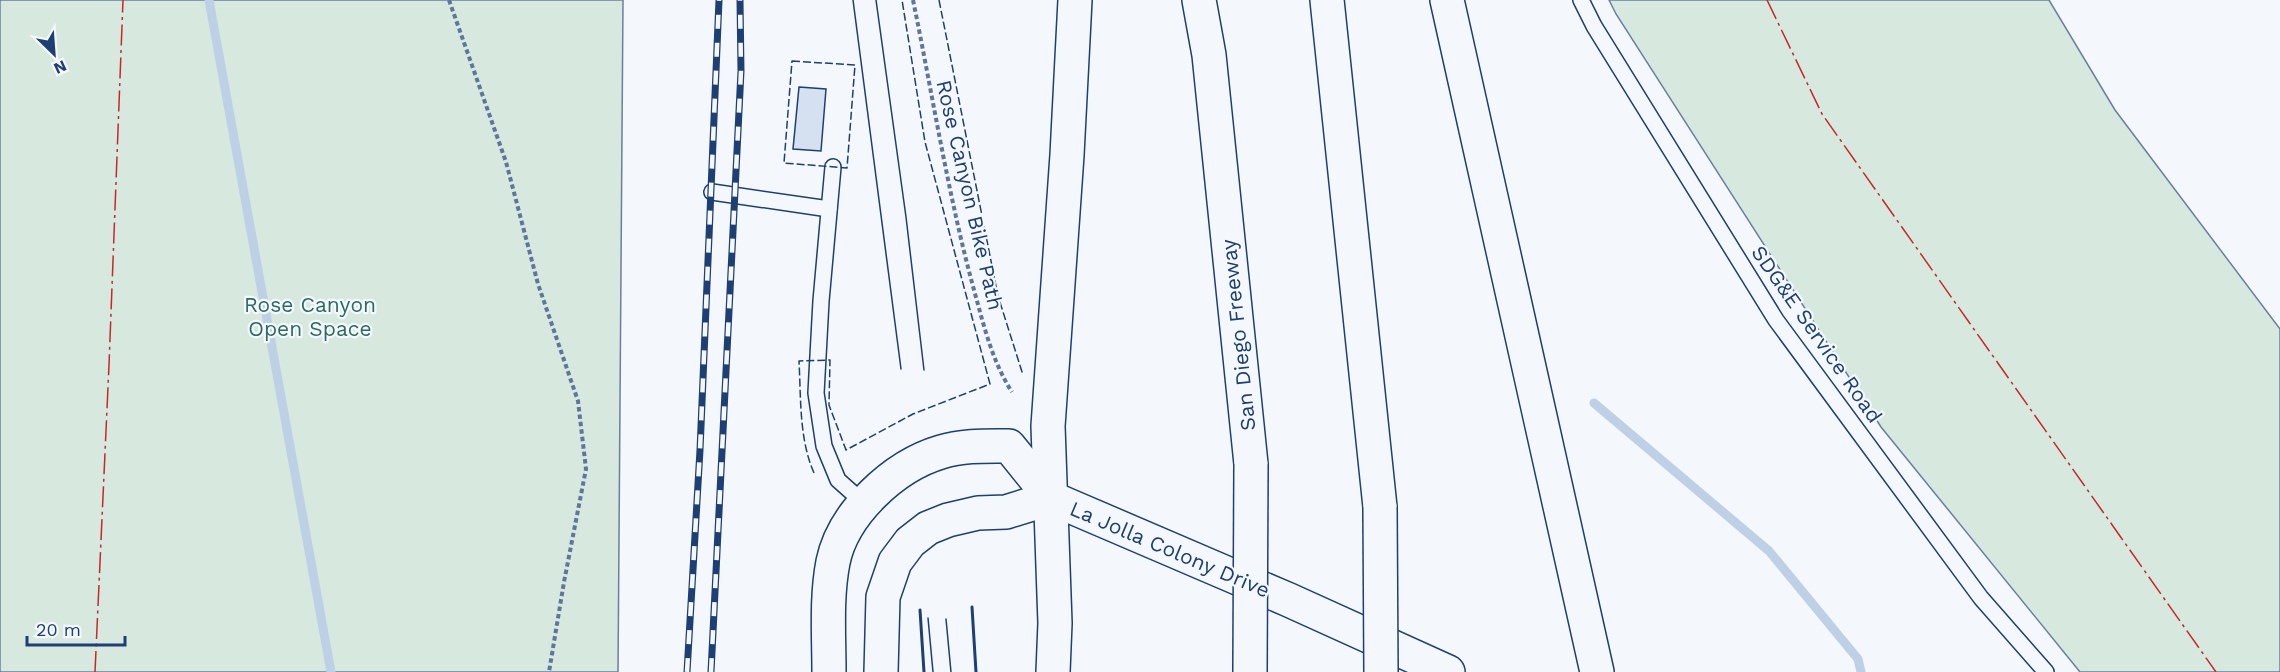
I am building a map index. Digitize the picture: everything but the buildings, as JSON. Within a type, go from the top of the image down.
[{"type":"main road","points":[[1053,672],[1054,623],[1048,426],[1067,155],[1075,0]]},
{"type":"main road","name":"San Diego Freeway","points":[[1199,0],[1209,55],[1251,464],[1250,672]]},
{"type":"main road","points":[[1327,0],[1380,507],[1381,672]]},
{"type":"main road","points":[[1448,0],[1596,672]]},
{"type":"main road","name":"La Jolla Colony Drive","points":[[829,672],[829,602],[833,561],[845,530],[865,504],[900,472],[920,460],[941,452],[966,447],[1010,446],[1051,498],[1289,600],[1448,672]]},
{"type":"main road","name":"La Jolla Colony Drive","points":[[881,672],[883,597],[895,562],[910,542],[928,528],[948,520],[978,513],[1006,512],[1051,498]]},
{"type":"lane","name":"SDG&E Service Road","points":[[1581,0],[1594,26],[1776,320],[1981,598],[2046,672]]},
{"type":"lane","points":[[832,167],[816,393],[824,446],[838,480],[865,504]]},
{"type":"lane","points":[[712,192],[829,209]]},
{"type":"path","points":[[449,0],[506,162],[538,284],[579,401],[586,469],[549,672]]},
{"type":"path","name":"Rose Canyon Bike Path","points":[[913,0],[947,177],[969,270],[989,345],[1001,375],[1012,392]]},
{"type":"green space","name":"Rose Canyon Open Space","points":[[0,0],[623,0],[618,672],[0,672]]},
{"type":"green space","points":[[1609,0],[2049,0],[2115,110],[2280,329],[2280,672],[2080,672],[1881,427]]},
{"type":"waterway","points":[[209,0],[331,672]]},
{"type":"waterway","points":[[1594,403],[1769,551],[1858,659],[1861,672]]},
{"type":"tram line","points":[[853,0],[901,369]]},
{"type":"tram line","points":[[876,0],[906,217],[924,370]]},
{"type":"tram line","points":[[928,618],[933,672]]},
{"type":"tram line","points":[[946,619],[951,672]]},
{"type":"railway","points":[[687,672],[700,450],[719,0]]},
{"type":"railway","points":[[711,672],[741,71],[740,0]]},
{"type":"fence","points":[[814,473],[803,432],[799,361],[830,360],[829,405],[846,450],[913,414],[990,384],[925,142],[902,0]]},
{"type":"fence","points":[[939,0],[998,296],[1023,375]]},
{"type":"fence","points":[[792,61],[855,65],[847,168],[784,163],[792,61]]},
{"type":"wall","points":[[972,607],[976,672]]},
{"type":"wall","points":[[920,610],[924,672]]},
{"type":"power","points":[[95,672],[123,0]]},
{"type":"power","points":[[1767,0],[1822,114],[2216,672]]}]
